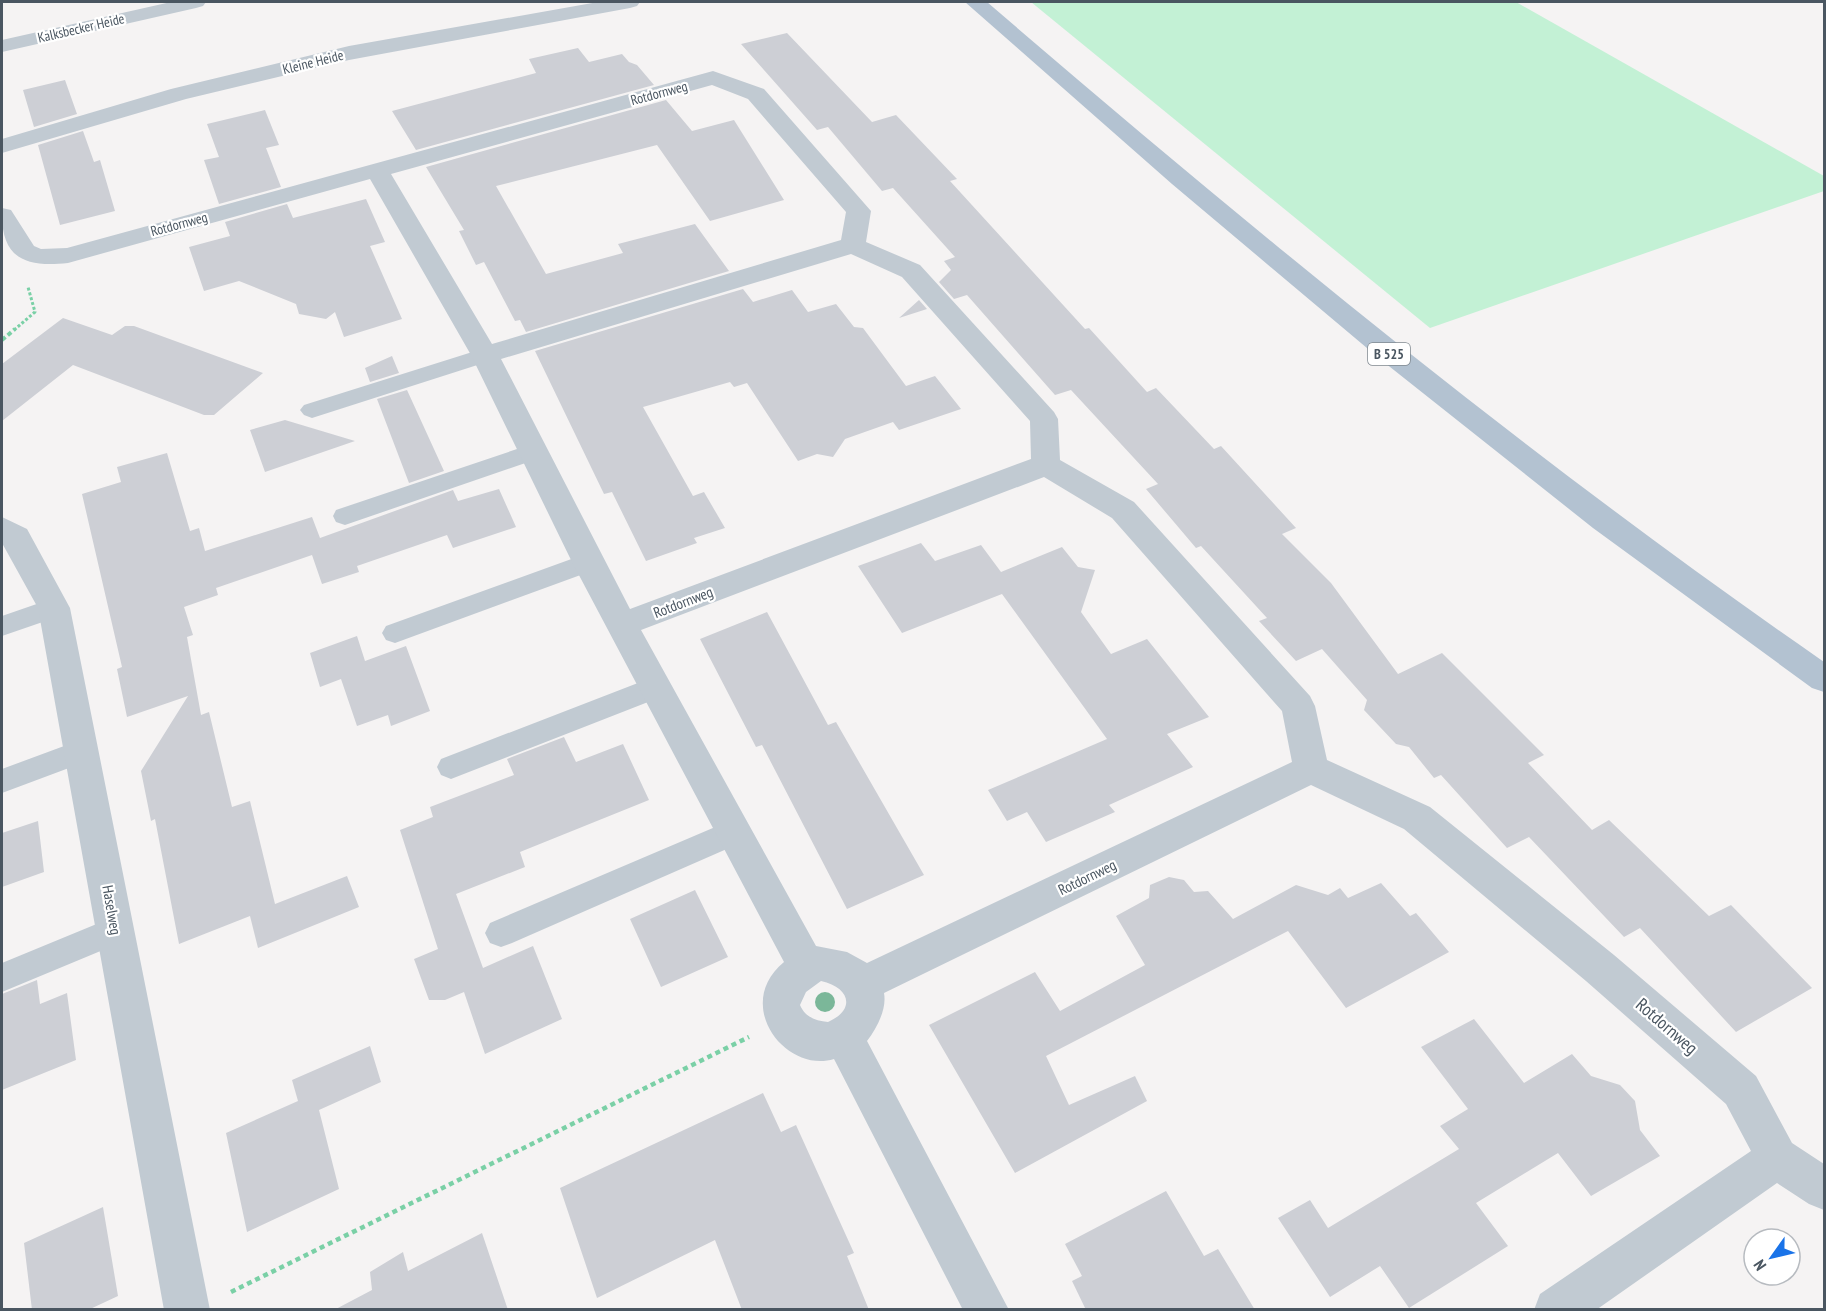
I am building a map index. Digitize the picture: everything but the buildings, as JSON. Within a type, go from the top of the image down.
[{"type":"main road","name":"B 525","points":[[975,2],[1270,256],[1454,407],[1757,633],[1824,679]]},
{"type":"street","name":"Kalksbecker Heide","points":[[2,46],[196,2]]},
{"type":"street","name":"Kleine Heide","points":[[2,146],[178,94],[349,53],[630,2]]},
{"type":"street","name":"Rotdornweg","points":[[40,259],[69,255],[713,78],[756,94],[825,171],[859,212],[853,245]]},
{"type":"street","points":[[377,170],[485,355],[588,562],[624,624],[807,967]]},
{"type":"street","points":[[2,214],[21,250],[40,259]]},
{"type":"street","points":[[485,355],[853,245],[911,272],[1044,419],[1046,465],[1123,510],[1298,706],[1311,769]]},
{"type":"street","name":"Rotdornweg","points":[[624,624],[1046,465]]},
{"type":"street","name":"Haselweg","points":[[2,528],[16,537],[54,608],[83,751],[187,1310]]},
{"type":"street","name":"Rotdornweg","points":[[863,984],[1311,769],[1417,818],[1600,968],[1741,1090],[1777,1158]]},
{"type":"street","points":[[819,963],[837,964],[852,972],[863,984],[867,1001],[863,1017],[852,1032],[837,1040],[819,1042],[798,1035],[785,1020],[781,1000],[788,981],[807,967],[819,963]]},
{"type":"street","points":[[843,1036],[987,1310]]},
{"type":"street","points":[[1556,1310],[1777,1158],[1824,1188]]},
{"type":"lane","points":[[312,410],[485,355]]},
{"type":"lane","points":[[345,516],[532,452]]},
{"type":"lane","points":[[395,633],[588,562]]},
{"type":"lane","points":[[2,626],[54,608]]},
{"type":"lane","points":[[451,767],[656,687]]},
{"type":"lane","points":[[2,781],[83,751]]},
{"type":"lane","points":[[501,933],[734,832]]},
{"type":"lane","points":[[2,978],[116,930]]},
{"type":"path","points":[[2,340],[35,312],[25,276],[40,259]]},
{"type":"path","points":[[228,1294],[785,1020]]},
{"type":"green space","points":[[1031,2],[1516,2],[1824,176],[1824,191],[1430,328]]}]
